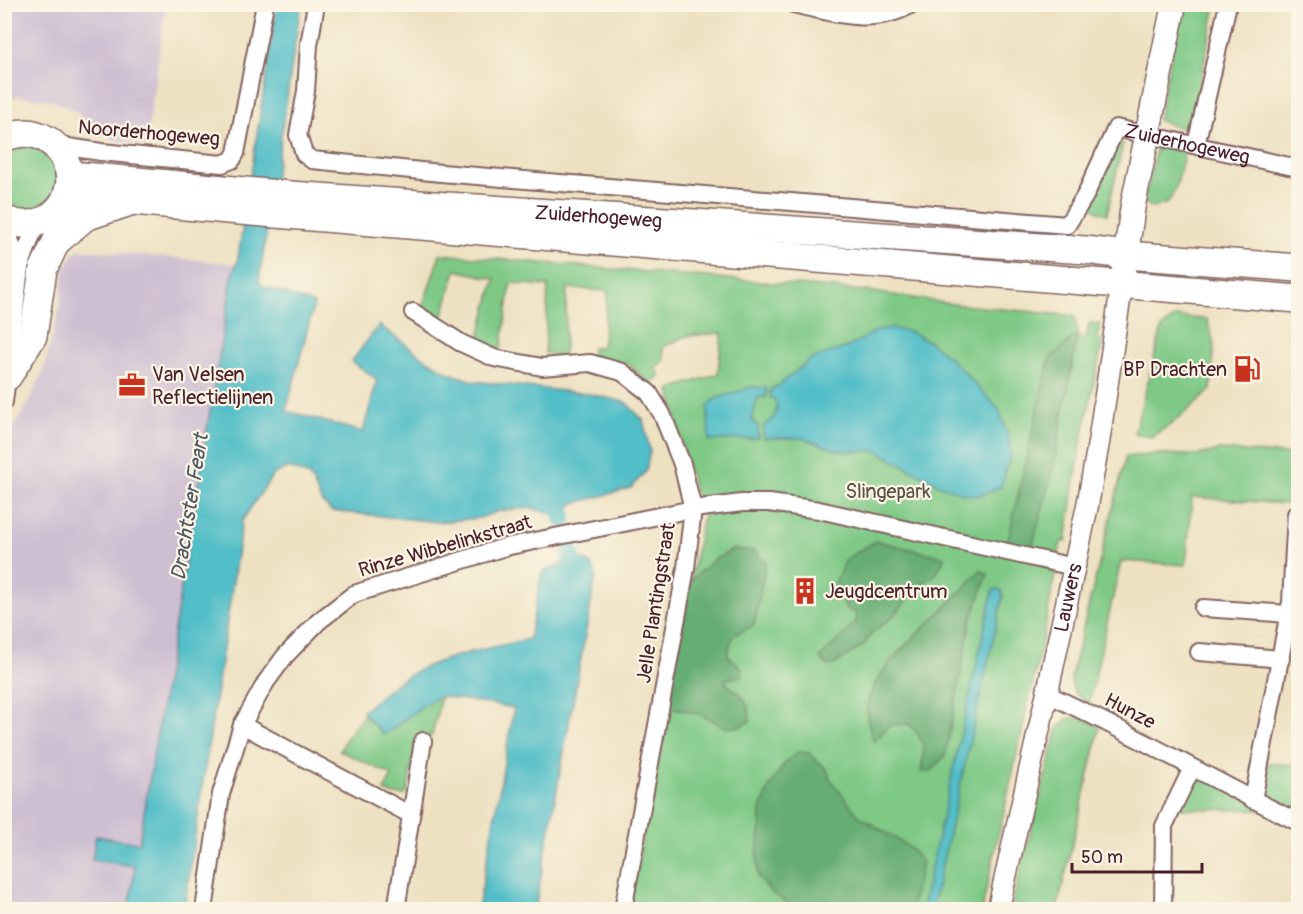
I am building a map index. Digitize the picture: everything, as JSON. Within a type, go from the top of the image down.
[{"type":"main road","points":[[1122,284],[1133,205],[1174,4]]},
{"type":"main road","points":[[4,138],[30,134],[55,145],[65,159],[69,183],[58,209],[50,216],[37,222],[21,224],[5,219]]},
{"type":"main road","name":"Zuiderhogeweg","points":[[69,183],[133,201],[230,200]]},
{"type":"main road","name":"Zuiderhogeweg","points":[[69,183],[230,200],[1299,299]]},
{"type":"main road","points":[[7,389],[33,336],[44,270],[56,242],[86,217],[133,201]]},
{"type":"main road","name":"Zuiderhogeweg","points":[[289,205],[1073,249],[1299,268]]},
{"type":"street","name":"Noorderhogeweg","points":[[55,145],[222,164],[232,160],[236,153],[259,41],[264,4]]},
{"type":"street","name":"Zuiderhogeweg","points":[[316,4],[309,45],[306,91],[298,135],[304,154],[312,160],[452,174],[1067,225],[1085,196],[1116,128],[1299,168]]},
{"type":"street","points":[[794,4],[842,15],[867,17],[885,16],[912,4]]},
{"type":"street","points":[[1196,145],[1228,4]]},
{"type":"street","points":[[5,219],[20,267]]},
{"type":"street","points":[[7,389],[20,267],[37,222]]},
{"type":"street","name":"Lauwers","points":[[998,909],[1047,694],[1100,440],[1122,284]]},
{"type":"street","points":[[413,312],[461,343],[495,358],[542,368],[590,363],[622,372],[649,393],[662,414],[682,464],[693,509]]},
{"type":"street","name":"Jelle Plantingstraat","points":[[623,909],[686,568],[693,509],[742,503],[770,503],[819,510],[1074,567]]},
{"type":"street","name":"Rinze Wibbelinkstraat","points":[[204,909],[221,794],[243,725],[266,682],[285,656],[319,621],[354,594],[505,547],[693,509]]},
{"type":"street","points":[[1253,800],[1288,614],[1296,514]]},
{"type":"street","points":[[1203,608],[1288,614]]},
{"type":"street","points":[[1199,652],[1281,659]]},
{"type":"street","name":"Hunze","points":[[1047,694],[1106,721],[1253,800],[1299,822]]},
{"type":"street","points":[[243,725],[411,815]]},
{"type":"street","points":[[396,909],[423,741]]},
{"type":"street","points":[[1163,909],[1164,826],[1192,768]]},
{"type":"shaded area","points":[[5,4],[166,5],[146,145],[114,141],[94,128],[78,113],[51,100],[17,96],[5,100]]},
{"type":"shaded area","points":[[77,249],[237,264],[233,272],[139,844],[92,860],[135,866],[129,909],[5,910],[5,475],[12,430],[43,372],[59,310],[65,267]]},
{"type":"green space","points":[[1181,5],[1216,5],[1190,131],[1158,120]]},
{"type":"green space","points":[[1116,143],[1123,144],[1107,214],[1096,210],[1090,199]]},
{"type":"green space","points":[[32,144],[55,163],[57,184],[52,195],[41,205],[19,207],[5,201],[5,151]]},
{"type":"green space","points":[[1157,145],[1185,151],[1176,188],[1168,203],[1153,208],[1144,202]]},
{"type":"green space","name":"Slingepark","points":[[440,254],[867,291],[953,304],[1074,316],[1078,333],[1074,337],[1086,338],[1089,323],[1100,324],[1098,340],[1103,341],[1080,449],[1066,541],[1061,542],[1043,638],[982,909],[629,909],[708,497],[696,497],[670,389],[718,374],[722,333],[686,336],[663,347],[664,361],[656,368],[660,376],[649,384],[630,365],[591,359],[592,348],[602,347],[608,291],[567,288],[564,357],[545,353],[548,286],[511,283],[501,349],[477,344],[495,279],[456,270],[440,325],[421,311]]},
{"type":"green space","points":[[1175,317],[1207,319],[1214,344],[1211,390],[1173,423],[1151,437],[1134,434],[1162,328]]},
{"type":"green space","points":[[1078,333],[1052,474],[1032,547],[1007,544],[1049,360]]},
{"type":"green space","points":[[1219,450],[1298,455],[1298,505],[1192,497],[1186,565],[1121,561],[1089,703],[1075,692],[1071,676],[1126,456],[1196,455]]},
{"type":"green space","points":[[876,541],[945,557],[936,574],[917,587],[894,616],[873,632],[864,645],[830,666],[820,658],[857,621],[855,612],[846,609],[835,583],[846,559]]},
{"type":"green space","points":[[734,549],[754,551],[766,563],[754,625],[733,636],[727,655],[741,667],[743,676],[726,679],[725,682],[744,699],[750,721],[728,727],[694,713],[666,707],[691,580],[713,560]]},
{"type":"green space","points":[[981,570],[988,574],[971,620],[945,756],[931,771],[921,772],[924,751],[919,736],[909,724],[889,725],[874,742],[868,717],[868,702],[888,665]]},
{"type":"green space","points":[[441,696],[432,736],[416,737],[408,790],[405,795],[395,795],[384,791],[392,775],[340,751],[346,738],[364,715],[384,734],[425,704]]},
{"type":"green space","points":[[1081,717],[1100,727],[1057,909],[1010,910],[1058,728],[1067,719]]},
{"type":"green space","points":[[798,752],[809,753],[827,770],[830,779],[859,816],[909,847],[922,862],[911,909],[796,909],[771,892],[758,877],[757,853],[761,808],[770,786],[784,764]]},
{"type":"green space","points":[[1260,763],[1298,765],[1298,820],[1276,811],[1173,808],[1193,768],[1253,799]]},
{"type":"water","points":[[277,5],[301,5],[259,282],[265,287],[314,304],[286,411],[363,432],[377,380],[352,361],[379,325],[427,360],[449,373],[473,381],[590,394],[625,402],[643,420],[650,451],[646,471],[631,488],[575,503],[554,514],[529,508],[499,511],[480,518],[438,522],[331,511],[321,501],[311,478],[307,475],[290,468],[273,475],[242,521],[184,909],[129,909],[135,866],[92,860],[96,836],[139,843],[233,272],[237,264]]},
{"type":"water","points":[[890,328],[911,332],[929,342],[949,357],[998,408],[1007,432],[1011,454],[1001,487],[978,496],[964,494],[938,484],[877,451],[840,451],[802,438],[764,438],[763,426],[770,422],[776,409],[776,401],[770,397],[771,388],[778,386],[811,359],[850,346],[876,331]]},
{"type":"water","points":[[751,387],[767,388],[766,397],[757,398],[752,421],[758,426],[758,438],[709,441],[708,406],[715,399]]},
{"type":"water","points":[[579,559],[590,564],[596,576],[535,909],[478,909],[514,708],[441,696],[425,704],[384,735],[362,712],[397,683],[434,663],[529,639],[542,572]]},
{"type":"water","points":[[993,590],[1001,590],[1003,596],[932,909],[922,909]]},
{"type":"waterway","points":[[562,509],[563,519]]},
{"type":"waterway","points":[[569,583],[572,560],[570,552]]},
{"type":"place","name":"BP Drachten","points":[[1247,369]]},
{"type":"place","name":"Van Velsen Reflectielijnen","points":[[132,385]]},
{"type":"place","name":"Jeugdcentrum","points":[[805,591]]},
{"type":"water label","name":"Drachtster Feart","points":[[190,507]]}]
